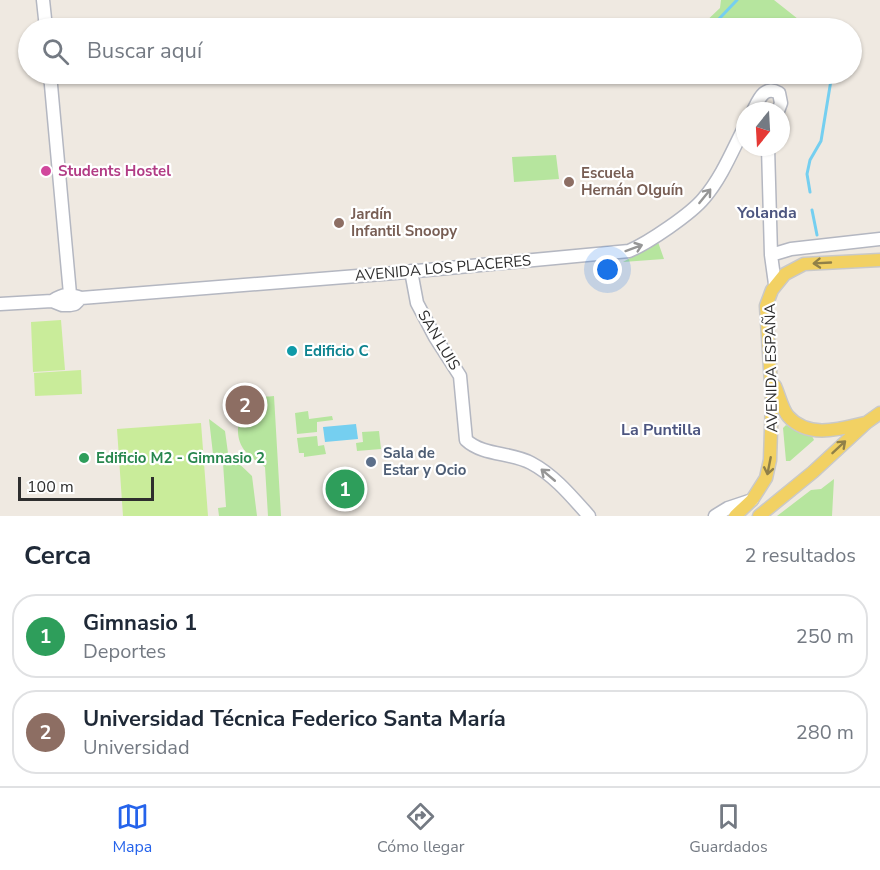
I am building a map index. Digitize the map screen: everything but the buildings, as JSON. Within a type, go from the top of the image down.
[{"type":"main road","points":[[43,0],[45,18]]},
{"type":"main road","points":[[51,84],[75,296]]},
{"type":"main road","points":[[758,102],[765,91],[771,90],[779,93],[780,102]]},
{"type":"main road","name":"AVENIDA LOS PLACERES","points":[[0,304],[52,301],[60,296],[411,271],[589,256],[629,250],[641,246],[697,205],[718,177],[736,143]]},
{"type":"main road","points":[[768,156],[771,255],[775,284]]},
{"type":"main road","points":[[771,255],[791,249],[880,239]]},
{"type":"main road","name":"AVENIDA ESPAÑA","points":[[735,516],[752,500],[766,478],[770,460],[771,376],[766,306],[775,284],[791,270],[804,264],[880,260]]},
{"type":"main road","name":"SAN LUIS","points":[[411,271],[417,303],[460,376],[466,440],[479,449],[508,454],[530,462],[545,472],[589,516]]},
{"type":"main road","points":[[771,376],[787,415],[802,427],[829,431],[866,423]]},
{"type":"main road","points":[[759,516],[880,413]]},
{"type":"main road","points":[[715,516],[728,508],[752,500]]},
{"type":"green space","points":[[721,0],[774,0],[797,18],[709,18],[720,8]]},
{"type":"green space","points":[[556,155],[559,179],[514,182],[512,157]]},
{"type":"green space","points":[[658,242],[664,259],[623,262]]},
{"type":"green space","points":[[61,320],[65,370],[33,372],[31,322]]},
{"type":"green space","points":[[81,370],[82,394],[35,396],[34,373]]},
{"type":"green space","points":[[274,396],[281,516],[268,516],[265,467],[246,452],[239,439],[238,431],[238,423],[249,403],[259,397]]},
{"type":"green space","points":[[308,411],[309,419],[332,416],[333,420],[317,422],[317,432],[297,434],[295,413]]},
{"type":"green space","points":[[209,419],[225,431],[228,453],[252,476],[257,516],[219,516],[218,508],[226,507],[223,463],[214,463]]},
{"type":"green space","points":[[201,423],[208,516],[123,516],[117,429]]},
{"type":"green space","points":[[786,425],[812,436],[814,440],[790,461],[786,461],[783,428]]},
{"type":"green space","points":[[379,431],[381,449],[357,451],[356,443],[363,442],[362,432]]},
{"type":"green space","points":[[317,436],[318,446],[324,445],[326,454],[304,457],[304,453],[299,453],[297,438]]},
{"type":"green space","points":[[834,479],[832,516],[777,516],[811,490],[821,489]]},
{"type":"water","points":[[356,424],[358,439],[325,442],[323,427]]},
{"type":"waterway","points":[[720,18],[737,0]]},
{"type":"waterway","points":[[810,192],[807,174],[810,160],[821,141],[830,84]]},
{"type":"waterway","points":[[812,210],[817,235]]},
{"type":"place","name":"Students Hostel","points":[[46,171]]},
{"type":"place","name":"Escuela Hernán Olguín","points":[[569,182]]},
{"type":"place","name":"Jardín Infantil Snoopy","points":[[339,223]]},
{"type":"place","name":"Edificio C","points":[[292,351]]},
{"type":"place","name":"Universidad Técnica Federico Santa María","points":[[245,405]]},
{"type":"place","name":"Edificio M2 - Gimnasio 2","points":[[84,458]]},
{"type":"place","name":"Sala de Estar y Ocio","points":[[371,462]]},
{"type":"place","name":"Gimnasio 1","points":[[345,489]]},
{"type":"district","name":"Yolanda","points":[[767,212]]},
{"type":"district","name":"La Puntilla","points":[[661,429]]}]
